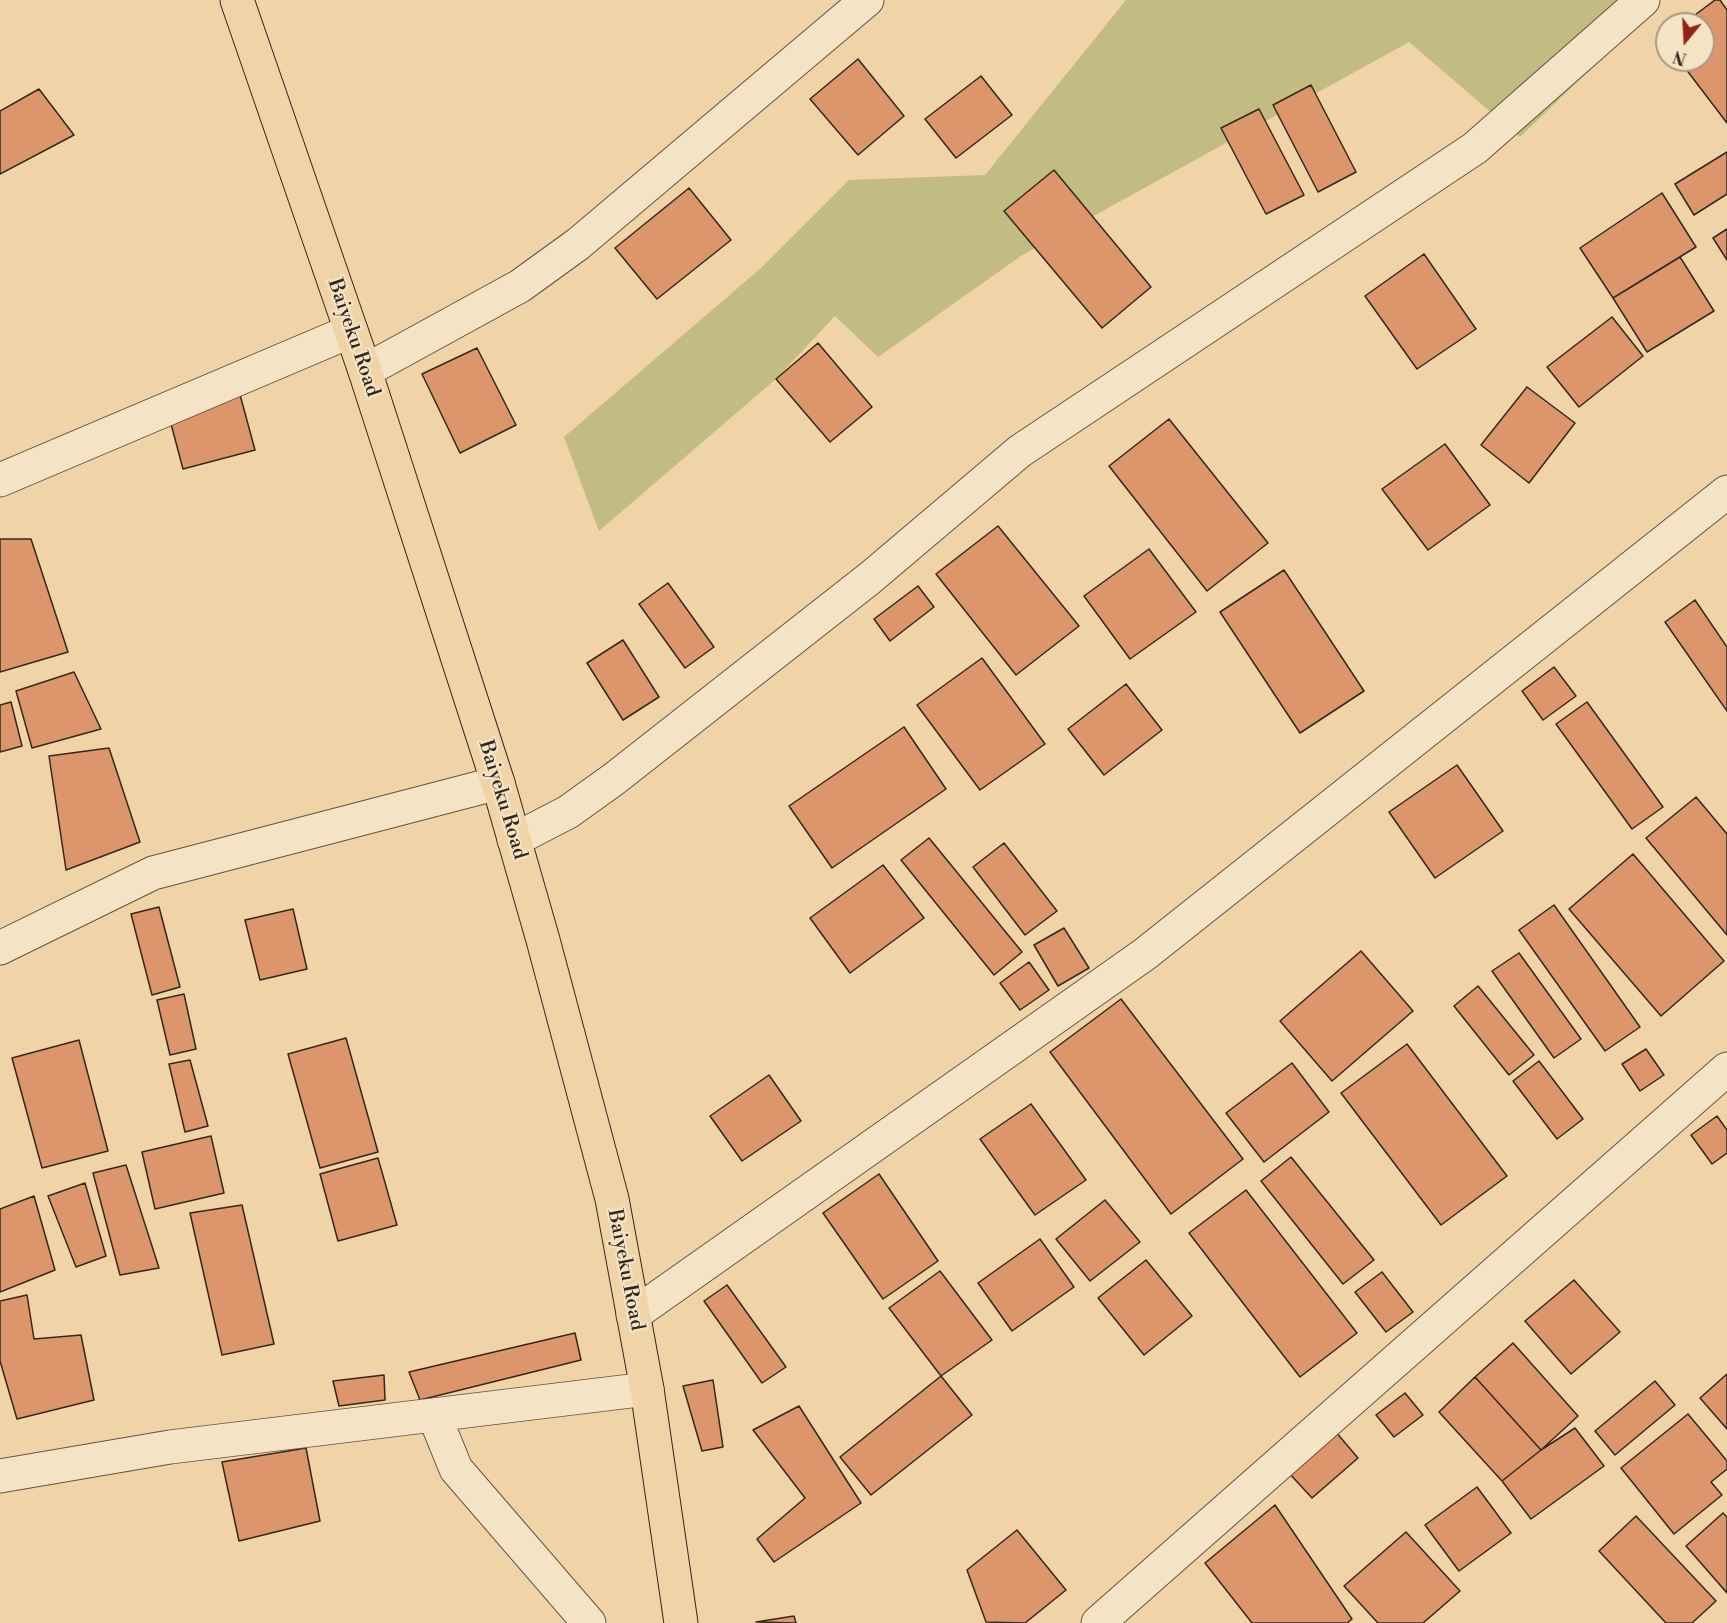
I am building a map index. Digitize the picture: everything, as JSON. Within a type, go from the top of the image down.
[{"type":"main road","name":"Baiyeku Road","points":[[237,0],[365,371],[498,783],[514,840],[612,1199],[647,1389],[681,1623]]},
{"type":"street","points":[[365,371],[520,286],[578,244],[867,0]]},
{"type":"street","points":[[514,840],[568,812],[614,779],[870,578],[1020,452],[1474,148],[1643,0]]},
{"type":"street","points":[[0,480],[351,332]]},
{"type":"street","points":[[633,1315],[1145,954],[1727,492]]},
{"type":"street","points":[[0,948],[153,873],[498,783]]},
{"type":"street","points":[[1098,1623],[1727,1069]]},
{"type":"street","points":[[0,1476],[170,1447],[647,1389]]},
{"type":"street","points":[[434,1415],[456,1469],[589,1623]]},
{"type":"shaded area","points":[[1126,0],[1653,0],[1641,21],[1520,137],[1409,42],[1021,256],[878,357],[835,316],[776,379],[599,531],[564,437],[761,268],[849,180],[985,175]]},
{"type":"building","points":[[1715,0],[1720,0],[1727,10],[1727,123],[1688,72],[1715,72],[1715,12],[1699,12]]},
{"type":"building","points":[[858,59],[904,116],[858,155],[810,99]]},
{"type":"building","points":[[981,76],[1012,115],[956,158],[925,119]]},
{"type":"building","points":[[1311,85],[1356,172],[1318,192],[1273,105]]},
{"type":"building","points":[[39,89],[74,135],[0,174],[0,111]]},
{"type":"building","points":[[1259,109],[1304,195],[1266,214],[1221,128]]},
{"type":"building","points":[[1727,152],[1727,194],[1694,215],[1675,184]]},
{"type":"building","points":[[1054,170],[1151,287],[1102,328],[1004,211]]},
{"type":"building","points":[[689,188],[731,240],[657,299],[615,248]]},
{"type":"building","points":[[1662,193],[1696,247],[1613,298],[1580,248]]},
{"type":"building","points":[[1727,229],[1727,260],[1713,238]]},
{"type":"building","points":[[1424,254],[1476,329],[1417,369],[1365,296]]},
{"type":"building","points":[[1680,257],[1714,311],[1647,352],[1613,298]]},
{"type":"building","points":[[1612,317],[1643,356],[1579,407],[1547,367]]},
{"type":"building","points":[[818,343],[872,407],[830,442],[776,379]]},
{"type":"building","points":[[477,348],[516,425],[460,453],[422,374]]},
{"type":"building","points":[[236,380],[255,450],[183,469],[171,424]]},
{"type":"building","points":[[1527,387],[1575,423],[1529,483],[1481,445]]},
{"type":"building","points":[[1169,419],[1268,543],[1207,591],[1109,466]]},
{"type":"building","points":[[1445,444],[1490,505],[1428,550],[1382,489]]},
{"type":"building","points":[[998,526],[1079,626],[1016,675],[936,574]]},
{"type":"building","points":[[0,539],[31,539],[68,652],[0,672]]},
{"type":"building","points":[[1149,549],[1196,612],[1130,659],[1084,596]]},
{"type":"building","points":[[1284,570],[1364,691],[1300,733],[1220,612]]},
{"type":"building","points":[[668,583],[714,647],[685,668],[639,604]]},
{"type":"building","points":[[918,586],[934,607],[890,641],[874,619]]},
{"type":"building","points":[[1695,600],[1727,647],[1727,711],[1665,622]]},
{"type":"building","points":[[623,640],[659,697],[623,720],[587,663]]},
{"type":"building","points":[[982,658],[1045,744],[980,790],[917,705]]},
{"type":"building","points":[[1554,667],[1576,696],[1543,720],[1522,691]]},
{"type":"building","points":[[74,672],[101,729],[32,748],[16,691]]},
{"type":"building","points":[[1126,684],[1162,730],[1104,775],[1068,729]]},
{"type":"building","points":[[11,702],[22,746],[0,752],[0,705]]},
{"type":"building","points":[[1587,702],[1663,807],[1632,829],[1556,724]]},
{"type":"building","points":[[904,727],[946,789],[832,868],[789,806]]},
{"type":"building","points":[[109,748],[140,842],[66,870],[49,756]]},
{"type":"building","points":[[1457,765],[1503,831],[1435,878],[1389,812]]},
{"type":"building","points":[[1696,797],[1727,834],[1727,935],[1646,838]]},
{"type":"building","points":[[929,838],[1022,952],[994,975],[901,860]]},
{"type":"building","points":[[1004,843],[1057,911],[1025,935],[973,867]]},
{"type":"building","points":[[1633,854],[1724,961],[1661,1016],[1569,909]]},
{"type":"building","points":[[883,865],[924,918],[850,973],[810,918]]},
{"type":"building","points":[[1554,905],[1640,1027],[1605,1051],[1519,930]]},
{"type":"building","points":[[159,907],[180,987],[152,995],[131,914]]},
{"type":"building","points":[[293,909],[307,969],[260,980],[245,920]]},
{"type":"building","points":[[1064,928],[1089,968],[1058,986],[1034,945]]},
{"type":"building","points":[[1361,951],[1413,1011],[1332,1081],[1280,1021]]},
{"type":"building","points":[[1519,953],[1581,1039],[1554,1058],[1492,971]]},
{"type":"building","points":[[1029,962],[1049,990],[1020,1010],[1000,983]]},
{"type":"building","points":[[1478,986],[1534,1055],[1509,1075],[1454,1006]]},
{"type":"building","points":[[184,994],[196,1049],[170,1055],[157,1000]]},
{"type":"building","points":[[1121,999],[1243,1159],[1171,1214],[1050,1052]]},
{"type":"building","points":[[346,1038],[378,1152],[320,1168],[288,1054]]},
{"type":"building","points":[[79,1040],[108,1151],[42,1168],[12,1058]]},
{"type":"building","points":[[1407,1044],[1507,1176],[1441,1225],[1341,1093]]},
{"type":"building","points":[[1646,1049],[1664,1075],[1640,1091],[1622,1064]]},
{"type":"building","points":[[190,1060],[208,1126],[185,1132],[169,1064]]},
{"type":"building","points":[[1539,1061],[1583,1119],[1557,1139],[1513,1081]]},
{"type":"building","points":[[1292,1063],[1329,1112],[1264,1162],[1226,1113]]},
{"type":"building","points":[[769,1075],[801,1121],[742,1161],[710,1116]]},
{"type":"building","points":[[1031,1104],[1086,1180],[1035,1215],[980,1139]]},
{"type":"building","points":[[1717,1116],[1727,1130],[1727,1153],[1712,1164],[1691,1135]]},
{"type":"building","points":[[211,1136],[224,1193],[155,1209],[142,1152]]},
{"type":"building","points":[[1291,1157],[1374,1260],[1343,1284],[1261,1181]]},
{"type":"building","points":[[378,1158],[397,1225],[338,1241],[320,1174]]},
{"type":"building","points":[[126,1165],[159,1268],[120,1275],[93,1173]]},
{"type":"building","points":[[879,1174],[938,1261],[883,1299],[823,1213]]},
{"type":"building","points":[[85,1183],[106,1256],[76,1267],[48,1196]]},
{"type":"building","points":[[1246,1190],[1357,1333],[1300,1377],[1189,1233]]},
{"type":"building","points":[[34,1196],[55,1270],[0,1292],[0,1209]]},
{"type":"building","points":[[1105,1200],[1140,1242],[1090,1281],[1056,1239]]},
{"type":"building","points":[[242,1205],[274,1344],[222,1355],[190,1213]]},
{"type":"building","points":[[1040,1239],[1074,1287],[1012,1331],[978,1283]]},
{"type":"building","points":[[1146,1260],[1192,1316],[1144,1355],[1098,1298]]},
{"type":"building","points":[[940,1271],[992,1340],[941,1376],[889,1308]]},
{"type":"building","points":[[1382,1272],[1413,1312],[1386,1332],[1355,1292]]},
{"type":"building","points":[[1574,1280],[1620,1332],[1571,1374],[1525,1321]]},
{"type":"building","points":[[727,1285],[786,1367],[762,1383],[704,1301]]},
{"type":"building","points":[[27,1295],[34,1339],[81,1335],[94,1400],[17,1419],[0,1361],[0,1301]]},
{"type":"building","points":[[575,1333],[581,1360],[420,1400],[409,1372]]},
{"type":"building","points":[[1513,1343],[1578,1416],[1541,1450],[1475,1377]]},
{"type":"building","points":[[1727,1374],[1727,1429],[1700,1398]]},
{"type":"building","points":[[384,1375],[385,1400],[339,1406],[333,1381]]},
{"type":"building","points":[[941,1376],[972,1415],[871,1495],[840,1457]]},
{"type":"building","points":[[1475,1377],[1541,1450],[1502,1481],[1439,1412]]},
{"type":"building","points":[[713,1380],[723,1447],[702,1451],[683,1386]]},
{"type":"building","points":[[1655,1381],[1675,1405],[1615,1455],[1595,1431]]},
{"type":"building","points":[[1405,1393],[1423,1415],[1394,1437],[1376,1415]]},
{"type":"building","points":[[799,1406],[861,1503],[774,1562],[757,1539],[805,1498],[753,1430]]},
{"type":"building","points":[[1688,1414],[1727,1461],[1727,1469],[1711,1482],[1722,1495],[1674,1534],[1621,1468]]},
{"type":"building","points":[[1575,1428],[1604,1466],[1531,1519],[1502,1481],[1541,1450]]},
{"type":"building","points":[[1335,1431],[1358,1458],[1312,1498],[1288,1472]]},
{"type":"building","points":[[306,1448],[320,1521],[239,1541],[222,1462]]},
{"type":"building","points":[[1477,1487],[1511,1533],[1459,1571],[1425,1525]]},
{"type":"building","points":[[1275,1505],[1352,1619],[1347,1623],[1252,1623],[1205,1563]]},
{"type":"building","points":[[1723,1513],[1727,1517],[1727,1593],[1686,1546]]},
{"type":"building","points":[[1636,1516],[1716,1601],[1692,1623],[1666,1623],[1599,1551]]},
{"type":"building","points":[[1017,1530],[1066,1590],[1025,1623],[986,1622],[967,1570]]},
{"type":"building","points":[[1406,1532],[1460,1591],[1423,1623],[1378,1623],[1344,1586]]},
{"type":"building","points":[[794,1616],[796,1623],[756,1622]]}]
